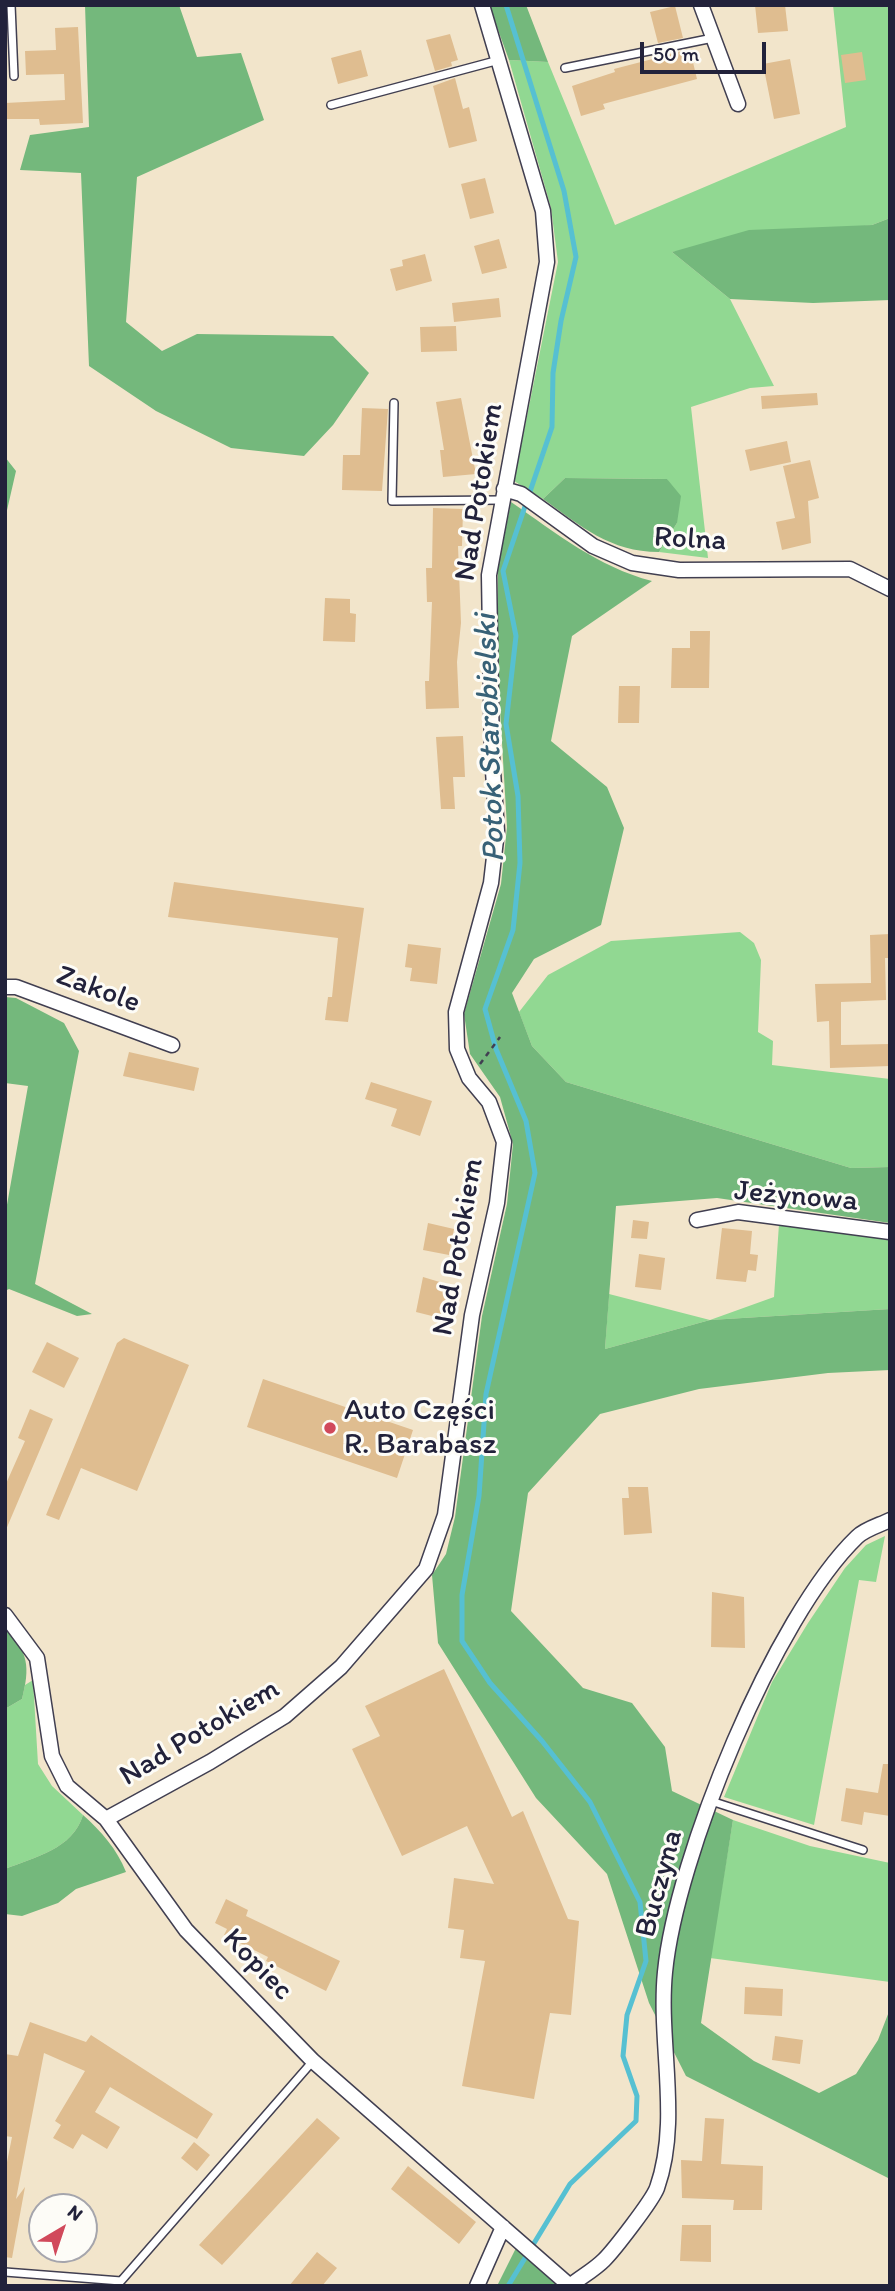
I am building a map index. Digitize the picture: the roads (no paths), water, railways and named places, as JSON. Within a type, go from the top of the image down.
[{"type":"street","name":"Nad Potokiem","points":[[106,1819],[210,1762],[285,1716],[341,1667],[426,1569],[445,1515],[472,1315],[497,1203],[504,1142],[489,1102],[469,1078],[457,1049],[456,1012],[491,883],[497,831],[492,756],[489,575],[547,262],[543,211],[482,5]]},
{"type":"street","points":[[701,5],[738,104]]},
{"type":"street","name":"Rolna","points":[[502,494],[521,494],[593,546],[632,563],[679,570],[850,569],[890,589]]},
{"type":"street","name":"Zakole","points":[[5,987],[16,987],[172,1045]]},
{"type":"street","name":"Jeżynowa","points":[[697,1220],[738,1212],[890,1233]]},
{"type":"street","name":"Buczyna","points":[[570,2286],[605,2260],[656,2190],[667,2124],[665,1975],[672,1918],[711,1801],[765,1675],[819,1584],[859,1535],[890,1520]]},
{"type":"street","name":"Kopiec","points":[[5,1615],[37,1658],[52,1756],[67,1786],[106,1819],[186,1930],[313,2061],[570,2286]]},
{"type":"street","points":[[477,2286],[503,2227]]},
{"type":"lane","points":[[11,5],[14,76]]},
{"type":"lane","points":[[565,68],[713,38]]},
{"type":"lane","points":[[331,105],[500,60]]},
{"type":"lane","points":[[394,403],[392,501],[502,494]]},
{"type":"lane","points":[[711,1801],[863,1850]]},
{"type":"lane","points":[[5,2272],[121,2281],[313,2061]]},
{"type":"waterway","name":"Potok Starobielski","points":[[506,5],[564,191],[576,257],[561,321],[553,373],[552,427],[503,571],[516,636],[506,724],[518,796],[520,863],[513,930],[485,1009],[496,1049],[526,1121],[535,1173],[486,1394],[479,1496],[462,1595],[462,1641],[490,1683],[542,1741],[590,1802],[640,1902],[646,1961],[627,2015],[623,2056],[637,2096],[636,2121],[570,2184],[508,2286]]},
{"type":"place","name":"Auto Części R. Barabasz","points":[[330,1428]]}]
